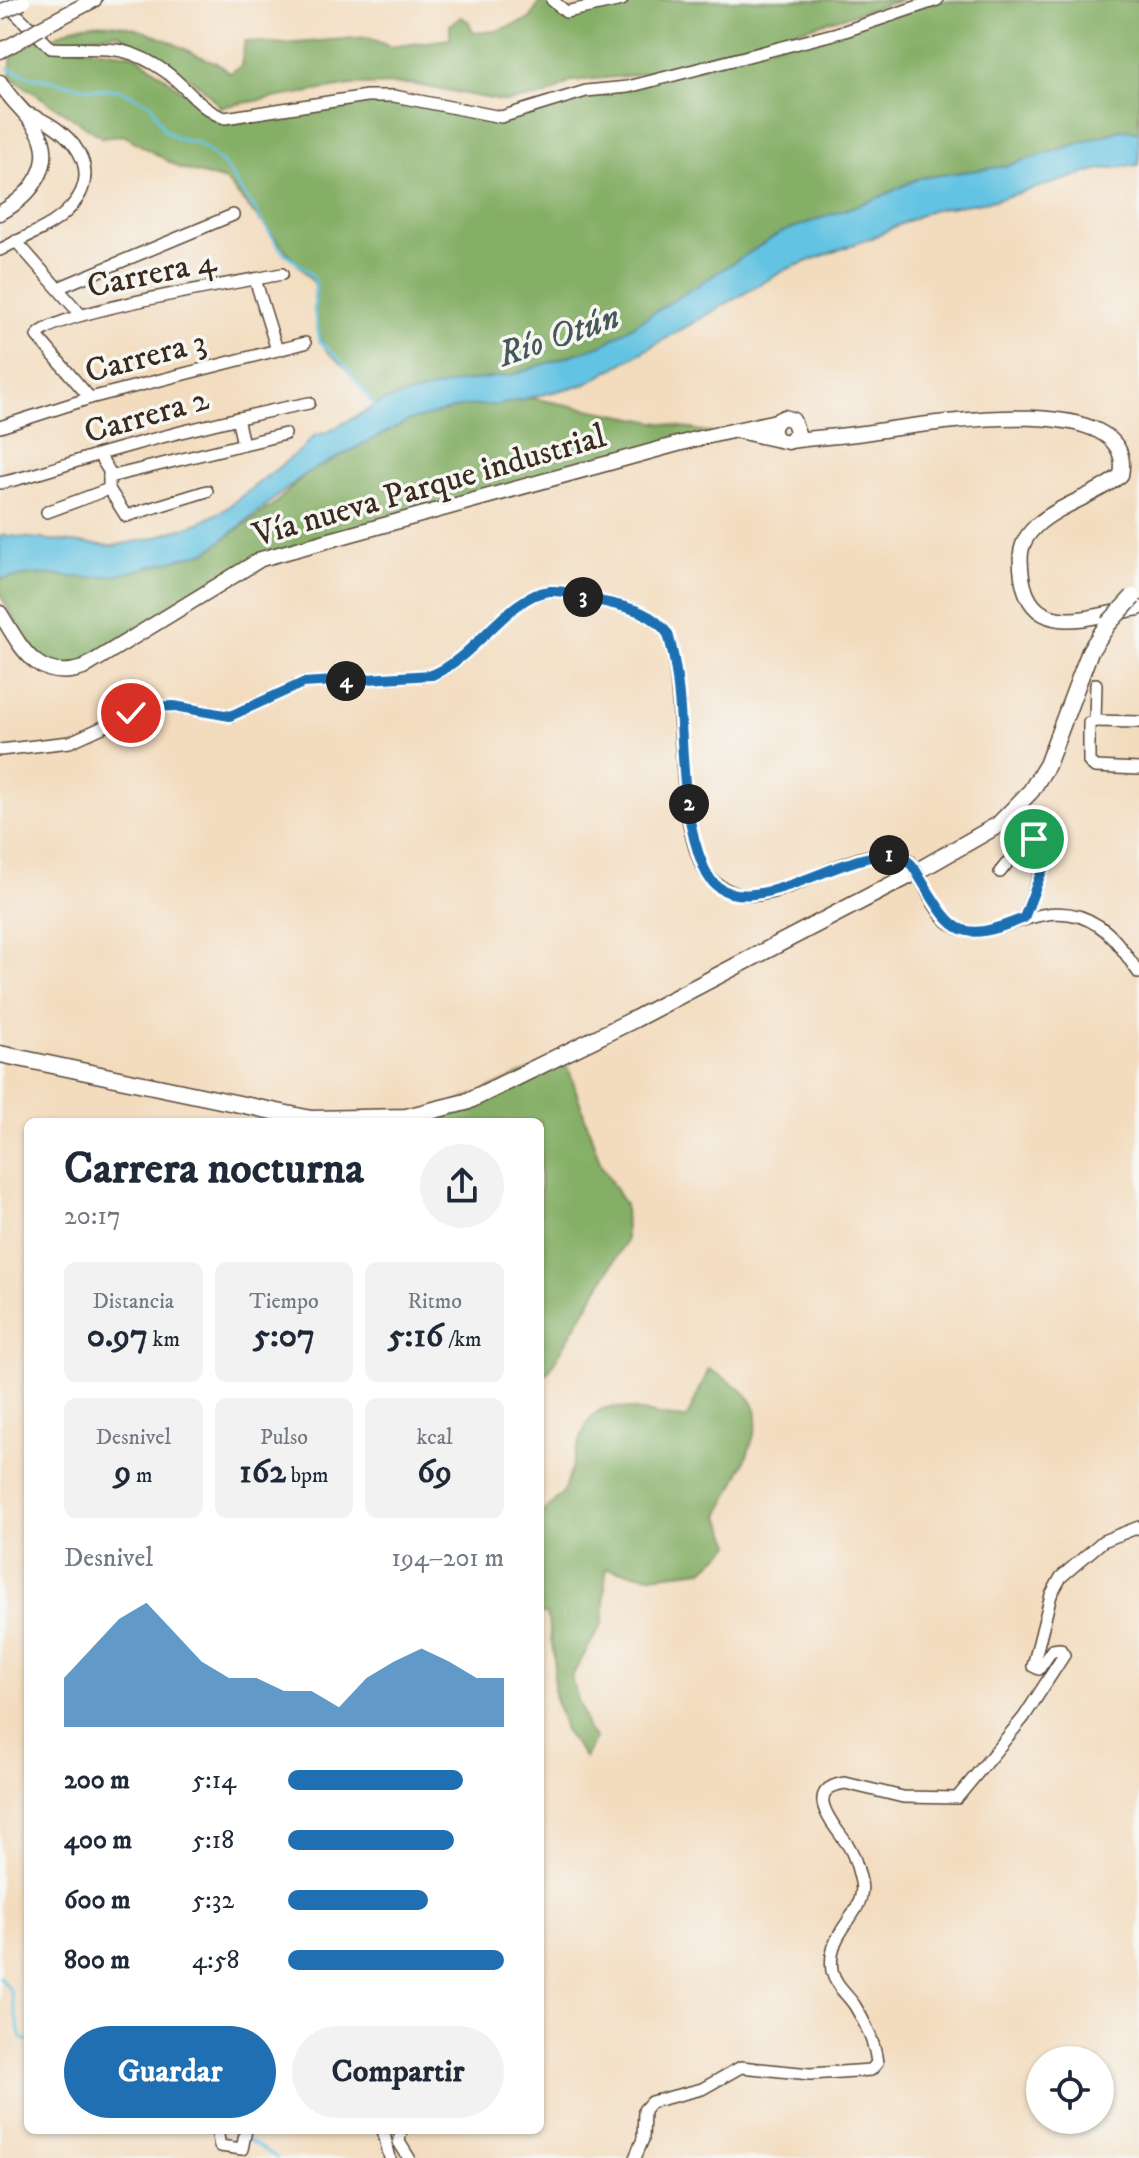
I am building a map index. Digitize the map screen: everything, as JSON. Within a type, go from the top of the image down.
[{"type":"highway","points":[[391,1118],[466,1102],[635,1019],[916,872],[998,825],[1031,791],[1047,765],[1090,651],[1108,624],[1137,599]]},
{"type":"highway","points":[[0,1054],[306,1118]]},
{"type":"main road","points":[[0,51],[94,0]]},
{"type":"main road","points":[[0,12],[25,1]]},
{"type":"main road","points":[[0,213],[27,193],[43,167],[40,135],[2,88]]},
{"type":"main road","name":"Vía nueva Parque industrial","points":[[0,613],[22,650],[35,665],[65,673],[83,668],[261,559],[784,417],[818,428],[823,435]]},
{"type":"main road","name":"Vía nueva Parque industrial","points":[[738,431],[783,440],[968,419],[1032,418],[1100,429],[1122,452],[1125,462],[1121,475],[1039,523],[1024,539],[1019,558],[1023,585],[1032,605],[1051,619],[1072,621],[1137,599]]},
{"type":"main road","points":[[776,421],[772,430],[783,440],[798,433],[795,422]]},
{"type":"street","points":[[2,0],[51,48],[109,46],[130,52],[166,72],[211,113],[225,118],[367,96],[394,96],[501,117],[586,91],[628,87],[845,31],[937,0]]},
{"type":"street","points":[[552,0],[566,12],[622,0]]},
{"type":"street","points":[[0,250],[67,212],[85,181],[84,162],[75,142],[41,117],[24,112]]},
{"type":"street","points":[[58,288],[233,215]]},
{"type":"street","points":[[16,241],[81,315]]},
{"type":"street","name":"Carrera 4","points":[[90,398],[37,336],[42,329],[81,315],[282,274]]},
{"type":"street","points":[[255,279],[277,350]]},
{"type":"street","name":"Carrera 3","points":[[0,427],[90,398],[305,343]]},
{"type":"street","name":"Carrera 2","points":[[0,483],[42,474],[99,455],[237,418],[309,403]]},
{"type":"street","points":[[237,418],[243,444]]},
{"type":"street","points":[[47,512],[109,483],[285,434]]},
{"type":"street","points":[[99,455],[126,516],[207,491]]},
{"type":"street","points":[[0,750],[70,742],[147,707],[174,706],[230,716],[303,683],[432,675],[448,669],[473,650],[520,603],[553,591],[643,611],[668,634],[691,826],[704,870],[713,882],[744,894],[791,887],[858,859],[896,855],[910,861],[940,914],[960,929],[980,933],[993,931],[1048,911],[1083,918],[1099,925],[1139,973]]},
{"type":"street","points":[[1095,721],[1096,684]]},
{"type":"street","points":[[1139,722],[1089,723],[1087,757],[1095,767],[1139,769]]},
{"type":"street","points":[[1000,872],[1025,841],[1034,839],[1049,848],[1024,918]]},
{"type":"street","points":[[635,2158],[643,2139],[644,2110],[651,2102],[702,2089],[726,2072],[741,2067],[791,2074],[865,2072],[877,2063],[867,2029],[832,1974],[834,1942],[857,1906],[862,1887],[848,1845],[827,1818],[823,1804],[826,1794],[836,1784],[845,1783],[903,1797],[957,1798],[1024,1717],[1064,1655],[1060,1649],[1052,1650],[1039,1669],[1033,1666],[1051,1595],[1061,1577],[1103,1541],[1139,1527]]},
{"type":"street","points":[[218,2134],[220,2146],[242,2149],[245,2134]]},
{"type":"street","points":[[384,2134],[390,2158]]},
{"type":"street","points":[[400,2134],[399,2142],[409,2158]]},
{"type":"green space","points":[[541,0],[552,0],[566,12],[625,0],[902,0],[674,66],[628,76],[572,81],[547,95],[507,102],[411,84],[351,85],[220,107],[201,86],[117,33],[50,43],[136,55],[211,113],[247,117],[394,96],[501,117],[586,91],[628,87],[927,1],[1139,0],[1139,148],[942,193],[680,315],[495,391],[712,433],[261,559],[71,672],[34,656],[0,594],[0,566],[218,543],[277,502],[305,474],[404,422],[483,397],[383,416],[345,367],[326,350],[319,336],[314,309],[315,284],[226,181],[180,168],[123,135],[103,138],[10,77],[12,52],[39,38],[48,42],[65,31],[83,25],[121,25],[158,37],[217,63],[230,73],[241,66],[245,41],[284,44],[368,37],[390,47],[450,39],[450,25],[461,17],[469,22],[473,33],[496,31],[530,19]]},
{"type":"green space","points":[[564,1055],[601,1165],[625,1205],[626,1241],[544,1375],[544,1118],[423,1118]]},
{"type":"green space","points":[[709,1369],[742,1391],[756,1410],[757,1420],[750,1447],[719,1515],[732,1544],[703,1570],[650,1576],[606,1568],[603,1622],[571,1678],[588,1730],[595,1738],[585,1758],[566,1733],[554,1694],[554,1657],[547,1614],[544,1614],[544,1511],[567,1484],[584,1431],[598,1412],[616,1408],[687,1418]]},
{"type":"water","name":"Río Otún","points":[[1121,130],[1139,131],[1139,165],[1101,169],[995,200],[931,210],[871,238],[787,269],[586,384],[499,405],[464,406],[408,421],[305,474],[209,551],[118,575],[88,578],[38,574],[0,579],[0,535],[112,546],[150,539],[199,523],[224,510],[302,449],[315,435],[326,433],[384,401],[458,382],[512,375],[604,344],[782,232],[880,197],[919,178],[1006,166]]},
{"type":"waterway","points":[[8,68],[28,76],[92,89],[121,90],[151,104],[164,130],[178,139],[198,143],[223,163],[282,251],[310,273],[316,284],[314,309],[320,342],[343,363],[377,409]]},
{"type":"waterway","points":[[0,1977],[10,1990],[21,2038],[24,2039]]},
{"type":"waterway","points":[[246,2139],[277,2158]]},
{"type":"route","points":[[131,713],[147,707],[174,706],[213,716],[230,716],[248,711],[303,683],[377,681],[432,675],[448,669],[473,650],[520,603],[541,593],[564,592],[643,611],[655,618],[668,634],[691,826],[704,870],[713,882],[725,889],[744,894],[791,887],[838,865],[873,856],[896,855],[910,861],[940,914],[949,923],[970,933],[993,931],[1024,918],[1049,848],[1034,839]]}]
